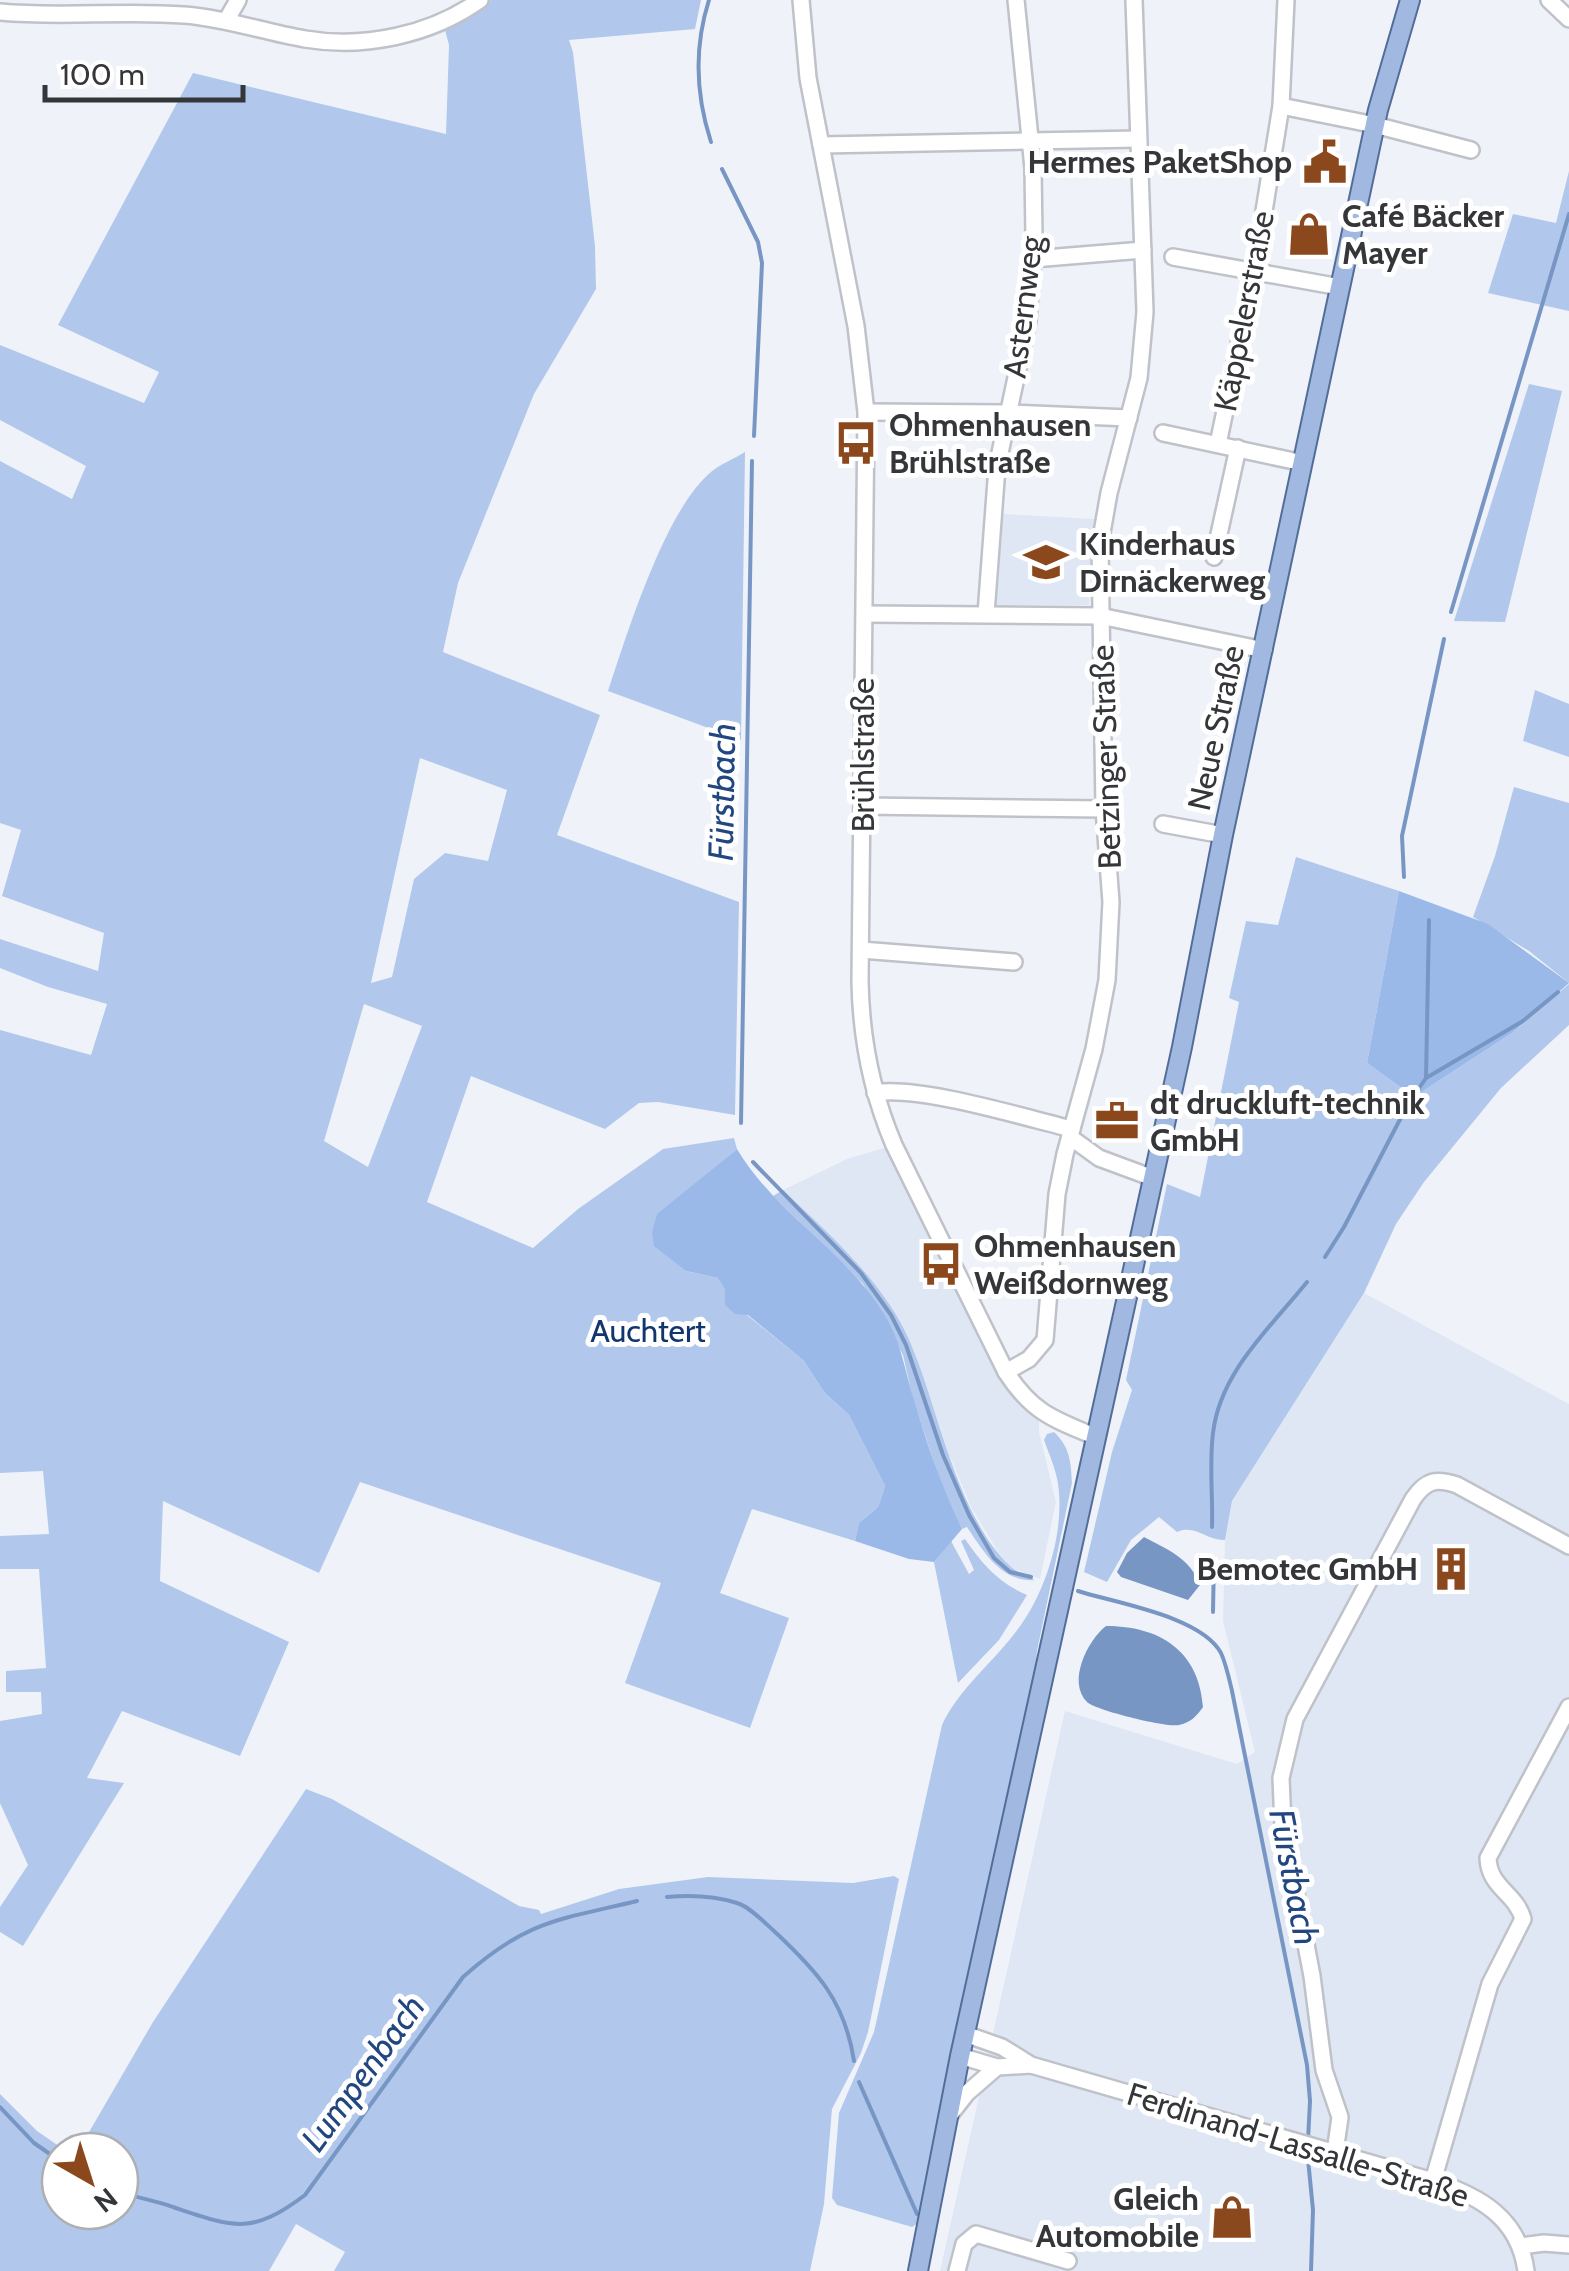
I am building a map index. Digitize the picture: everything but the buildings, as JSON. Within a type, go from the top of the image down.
[{"type":"main road","name":"Neue Straße","points":[[918,2271],[960,2056],[1153,1178],[1374,125],[1410,0]]},
{"type":"street","points":[[226,21],[238,0]]},
{"type":"street","points":[[0,12],[157,13],[226,21],[305,39],[367,41],[442,22],[480,0]]},
{"type":"street","name":"Brühlstraße","points":[[801,0],[806,67],[856,326],[866,412],[862,1027],[875,1094],[894,1145],[1006,1372],[1039,1412],[1094,1436]]},
{"type":"street","name":"Asternweg","points":[[986,614],[991,518],[1028,321],[1033,259],[1035,203],[1016,0]]},
{"type":"street","name":"Betzinger Straße","points":[[1006,1372],[1029,1360],[1045,1340],[1054,1214],[1107,980],[1111,902],[1104,809],[1102,532],[1144,340],[1134,0]]},
{"type":"street","name":"Käppelerstraße","points":[[1218,444],[1254,273],[1281,106],[1286,0]]},
{"type":"street","points":[[1549,0],[1569,18]]},
{"type":"street","points":[[1281,106],[1471,150]]},
{"type":"street","points":[[822,145],[1138,138]]},
{"type":"street","points":[[1033,259],[1143,250]]},
{"type":"street","points":[[1173,257],[1340,287]]},
{"type":"street","points":[[866,412],[1008,412],[1128,418]]},
{"type":"street","points":[[1163,433],[1304,462]]},
{"type":"street","name":"Käppelerstraße","points":[[1214,556],[1238,448]]},
{"type":"street","points":[[864,614],[1100,616],[1264,650]]},
{"type":"street","points":[[862,806],[1104,809]]},
{"type":"street","points":[[1163,824],[1223,835]]},
{"type":"street","points":[[861,950],[1014,962]]},
{"type":"street","points":[[875,1094],[901,1091],[1071,1133],[1099,1158],[1153,1178]]},
{"type":"street","points":[[1328,2150],[1340,2117],[1325,2076],[1312,1976],[1281,1810],[1283,1765],[1296,1719],[1413,1499],[1428,1483],[1443,1480],[1457,1485],[1569,1546]]},
{"type":"street","points":[[1433,2180],[1490,1984],[1523,1919],[1520,1907],[1492,1879],[1488,1858],[1569,1707]]},
{"type":"street","name":"Ferdinand-Lassalle-Straße","points":[[965,2034],[1002,2047],[1031,2065],[1433,2180],[1487,2204],[1510,2226],[1521,2246],[1526,2271]]},
{"type":"street","name":"Ferdinand-Lassalle-Straße","points":[[960,2056],[997,2067],[1031,2065]]},
{"type":"street","points":[[949,2116],[974,2086],[997,2067]]},
{"type":"street","points":[[957,2271],[964,2244],[976,2234],[1068,2261]]},
{"type":"street","points":[[1521,2246],[1569,2246]]},
{"type":"shaded area","name":"Kinderhaus Dirnäckerweg","points":[[1003,514],[1094,519],[1089,605],[997,605]]},
{"type":"shaded area","points":[[1399,891],[1488,924],[1569,983],[1512,1033],[1414,1097],[1367,1063]]},
{"type":"shaded area","points":[[894,1145],[992,1346],[1039,1412],[1039,1432],[1056,1502],[1040,1579],[1011,1568],[971,1507],[913,1348],[885,1302],[853,1258],[783,1190],[847,1159]]},
{"type":"shaded area","points":[[737,1149],[771,1193],[868,1291],[890,1324],[930,1449],[962,1529],[934,1562],[909,1559],[855,1541],[859,1523],[878,1507],[885,1486],[849,1415],[824,1392],[804,1361],[748,1315],[735,1314],[725,1305],[725,1289],[718,1278],[686,1271],[654,1246],[652,1232],[657,1214]]},
{"type":"shaded area","points":[[1364,1293],[1569,1404],[1569,2271],[940,2271],[1065,1711],[1237,1764],[1255,1752],[1223,1621],[1225,1540],[1232,1501]]},
{"type":"shaded area","points":[[1144,1537],[1191,1568],[1200,1585],[1188,1600],[1121,1577],[1117,1572],[1127,1553]]},
{"type":"shaded area","points":[[1106,1626],[1159,1637],[1185,1656],[1200,1687],[1203,1707],[1196,1716],[1179,1725],[1161,1724],[1116,1714],[1087,1702],[1081,1694],[1079,1673],[1086,1651]]},
{"type":"green space","name":"Auchtert","points":[[491,0],[701,0],[695,29],[569,40],[595,246],[596,289],[534,394],[458,583],[443,652],[600,715],[557,835],[739,902],[735,1115],[658,1102],[639,1103],[605,1129],[471,1076],[427,1202],[533,1248],[578,1209],[663,1149],[734,1138],[737,1149],[658,1214],[686,1271],[718,1278],[747,1315],[804,1361],[824,1392],[849,1415],[885,1486],[878,1507],[859,1523],[855,1541],[752,1509],[720,1593],[789,1618],[750,1728],[625,1683],[661,1583],[360,1482],[319,1573],[163,1501],[160,1581],[289,1642],[240,1756],[122,1711],[87,1778],[124,1783],[23,1946],[0,1932],[0,1907],[28,1865],[0,1803],[0,1721],[42,1714],[41,1692],[6,1692],[6,1671],[46,1668],[39,1569],[0,1569],[0,1536],[49,1534],[43,1471],[0,1473],[0,1030],[91,1055],[107,1004],[0,968],[0,939],[98,971],[104,933],[2,896],[21,830],[0,823],[0,461],[72,499],[86,466],[0,420],[0,345],[144,403],[159,372],[58,325],[193,73],[446,134],[449,45],[445,30]],"holes":[[[420,758],[507,790],[488,861],[445,853],[414,879],[392,977],[371,983]],[[364,1004],[422,1026],[368,1167],[324,1141]]]},
{"type":"green space","points":[[1569,171],[1569,311],[1488,293],[1513,214],[1556,223]]},
{"type":"green space","points":[[1529,384],[1562,391],[1505,622],[1454,621]]},
{"type":"green space","points":[[745,452],[741,740],[608,691],[649,574],[678,514],[711,472]]},
{"type":"green space","points":[[1535,690],[1569,704],[1569,757],[1523,741]]},
{"type":"green space","points":[[1514,787],[1569,803],[1569,983],[1529,951],[1473,917]]},
{"type":"green space","points":[[1296,857],[1399,891],[1367,1063],[1414,1097],[1512,1033],[1569,984],[1569,1025],[1501,1088],[1424,1182],[1396,1224],[1364,1293],[1232,1501],[1225,1540],[1190,1530],[1177,1532],[1159,1517],[1131,1540],[1107,1582],[1084,1572],[1112,1452],[1132,1390],[1126,1380],[1167,1184],[1200,1197],[1239,1002],[1229,998],[1246,921],[1278,925]]},
{"type":"green space","points":[[783,1190],[857,1263],[889,1304],[913,1349],[976,1520],[1009,1565],[1035,1580],[1023,1580],[1003,1571],[967,1527],[962,1529],[946,1498],[913,1399],[903,1355],[863,1284],[773,1196]]},
{"type":"green space","points":[[1054,1432],[1069,1455],[1072,1483],[1034,1682],[953,2044],[922,2220],[912,2227],[837,2205],[832,2198],[839,2113],[874,2032],[942,1725],[958,1699],[1028,1614],[1051,1560],[1059,1521],[1058,1484],[1044,1440]]},
{"type":"green space","points":[[965,1539],[992,1572],[1027,1595],[999,1640],[958,1683],[934,1562],[951,1541],[969,1574],[974,1570],[961,1541]]},
{"type":"green space","points":[[306,1789],[332,1799],[519,1906],[539,1910],[541,1914],[619,1889],[708,1877],[853,1883],[894,1876],[899,1879],[868,2032],[832,2109],[824,2204],[810,2271],[334,2271],[345,2252],[296,2224],[269,2271],[0,2271],[0,2094],[40,2133],[40,2231],[140,2231],[140,2131],[90,2131],[153,2022]]},
{"type":"waterway","name":"Fürstbach","points":[[709,0],[699,71],[702,107],[711,142]]},
{"type":"waterway","name":"Fürstbach","points":[[722,169],[758,242],[762,263],[754,436]]},
{"type":"waterway","points":[[1451,612],[1569,214]]},
{"type":"waterway","name":"Fürstbach","points":[[741,1123],[752,461]]},
{"type":"waterway","points":[[1404,877],[1402,836],[1444,639]]},
{"type":"waterway","points":[[1426,1078],[1429,920]]},
{"type":"waterway","points":[[1325,1257],[1426,1078],[1523,1021],[1558,992]]},
{"type":"waterway","name":"Fürstbach","points":[[753,1162],[861,1273],[891,1315],[906,1345],[943,1455],[969,1515],[994,1558],[1010,1572],[1031,1577]]},
{"type":"waterway","points":[[1212,1527],[1213,1433],[1226,1390],[1249,1352],[1307,1282]]},
{"type":"waterway","points":[[1213,1612],[1214,1557]]},
{"type":"waterway","name":"Fürstbach","points":[[1078,1591],[1177,1620],[1211,1640],[1223,1657],[1307,2065],[1308,2140]]},
{"type":"waterway","name":"Lumpenbach","points":[[667,1897],[729,1901],[752,1911],[827,1988],[844,2021],[854,2061]]},
{"type":"waterway","name":"Lumpenbach","points":[[140,2197],[227,2223],[255,2222],[286,2208],[305,2195],[463,1977],[525,1933],[564,1918],[637,1901]]},
{"type":"waterway","name":"Lumpenbach","points":[[859,2082],[917,2214]]},
{"type":"waterway","name":"Lumpenbach","points":[[0,2107],[40,2147]]},
{"type":"waterway","name":"Fürstbach","points":[[1307,2149],[1313,2210],[1311,2271]]},
{"type":"place","name":"Hermes PaketShop","points":[[1325,162]]},
{"type":"place","name":"Café Bäcker Mayer","points":[[1309,234]]},
{"type":"place","name":"Ohmenhausen Brühlstraße","points":[[856,443]]},
{"type":"place","name":"Kinderhaus Dirnäckerweg","points":[[1046,562]]},
{"type":"place","name":"dt druckluft-technik GmbH","points":[[1117,1121]]},
{"type":"place","name":"Ohmenhausen Weißdornweg","points":[[941,1264]]},
{"type":"place","name":"Bemotec GmbH","points":[[1451,1569]]},
{"type":"place","name":"Gleich Automobile","points":[[1232,2217]]}]
